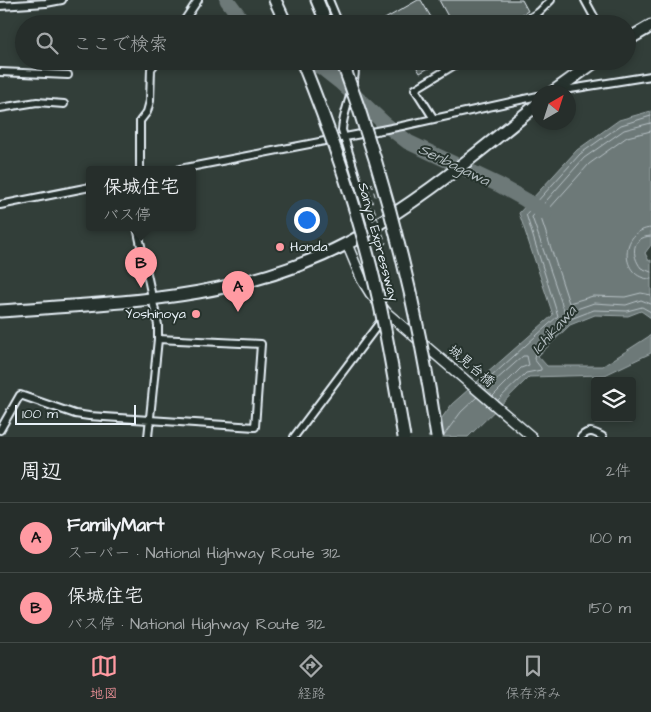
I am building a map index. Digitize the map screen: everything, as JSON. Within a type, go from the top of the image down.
[{"type":"highway","points":[[275,0],[282,15]]},
{"type":"highway","points":[[317,0],[323,15]]},
{"type":"highway","points":[[636,35],[651,26]]},
{"type":"highway","name":"Sanyo Expressway","points":[[305,70],[338,156],[359,223],[376,288],[404,437]]},
{"type":"highway","name":"Sanyo Expressway","points":[[345,70],[377,164],[401,250],[422,345],[437,437]]},
{"type":"highway","points":[[563,85],[584,70]]},
{"type":"highway","points":[[0,311],[152,299],[200,293],[257,280],[300,265],[348,244],[404,208],[531,110]]},
{"type":"street","points":[[0,6],[8,3],[46,3],[62,0]]},
{"type":"street","points":[[188,15],[198,0]]},
{"type":"street","points":[[329,0],[335,15]]},
{"type":"street","points":[[534,15],[551,0]]},
{"type":"street","points":[[585,0],[593,15]]},
{"type":"street","points":[[140,166],[140,121],[147,112],[150,101],[151,70]]},
{"type":"street","points":[[355,70],[343,119],[344,137],[372,229]]},
{"type":"street","points":[[434,119],[415,89],[446,70]]},
{"type":"street","points":[[0,72],[68,75]]},
{"type":"street","points":[[576,88],[651,76]]},
{"type":"street","points":[[195,166],[402,126],[531,98]]},
{"type":"street","points":[[0,108],[37,102],[64,104]]},
{"type":"street","points":[[0,205],[86,188]]},
{"type":"street","points":[[139,231],[158,325],[148,437]]},
{"type":"street","name":"城見台橋","points":[[348,244],[362,280],[370,293],[390,315],[532,437]]},
{"type":"street","points":[[294,437],[390,315]]},
{"type":"street","points":[[0,430],[20,395],[75,414],[89,416],[255,427],[261,344],[158,339]]},
{"type":"street","points":[[581,437],[586,432],[591,431],[603,437]]},
{"type":"path","points":[[378,206],[371,183],[367,184],[386,243]]},
{"type":"water","name":"Ichikawa","points":[[651,111],[651,245],[645,253],[649,261],[651,260],[651,318],[641,311],[628,316],[595,315],[570,325],[538,356],[547,366],[603,366],[651,335],[651,353],[605,375],[529,377],[468,437],[428,437],[452,404],[553,315],[519,213],[577,150],[619,120]]},
{"type":"building","points":[[421,0],[430,15],[392,15]]},
{"type":"building","points":[[439,0],[522,0],[528,11],[521,15],[447,15]]},
{"type":"waterway","name":"Senbagawa","points":[[227,0],[238,15]]},
{"type":"waterway","name":"Senbagawa","points":[[325,70],[408,142],[499,185],[545,213]]},
{"type":"place","name":"Honda","points":[[280,247]]},
{"type":"place","name":"保城住宅","points":[[141,288]]},
{"type":"place","name":"FamilyMart","points":[[238,312]]},
{"type":"place","name":"Yoshinoya","points":[[196,314]]}]
